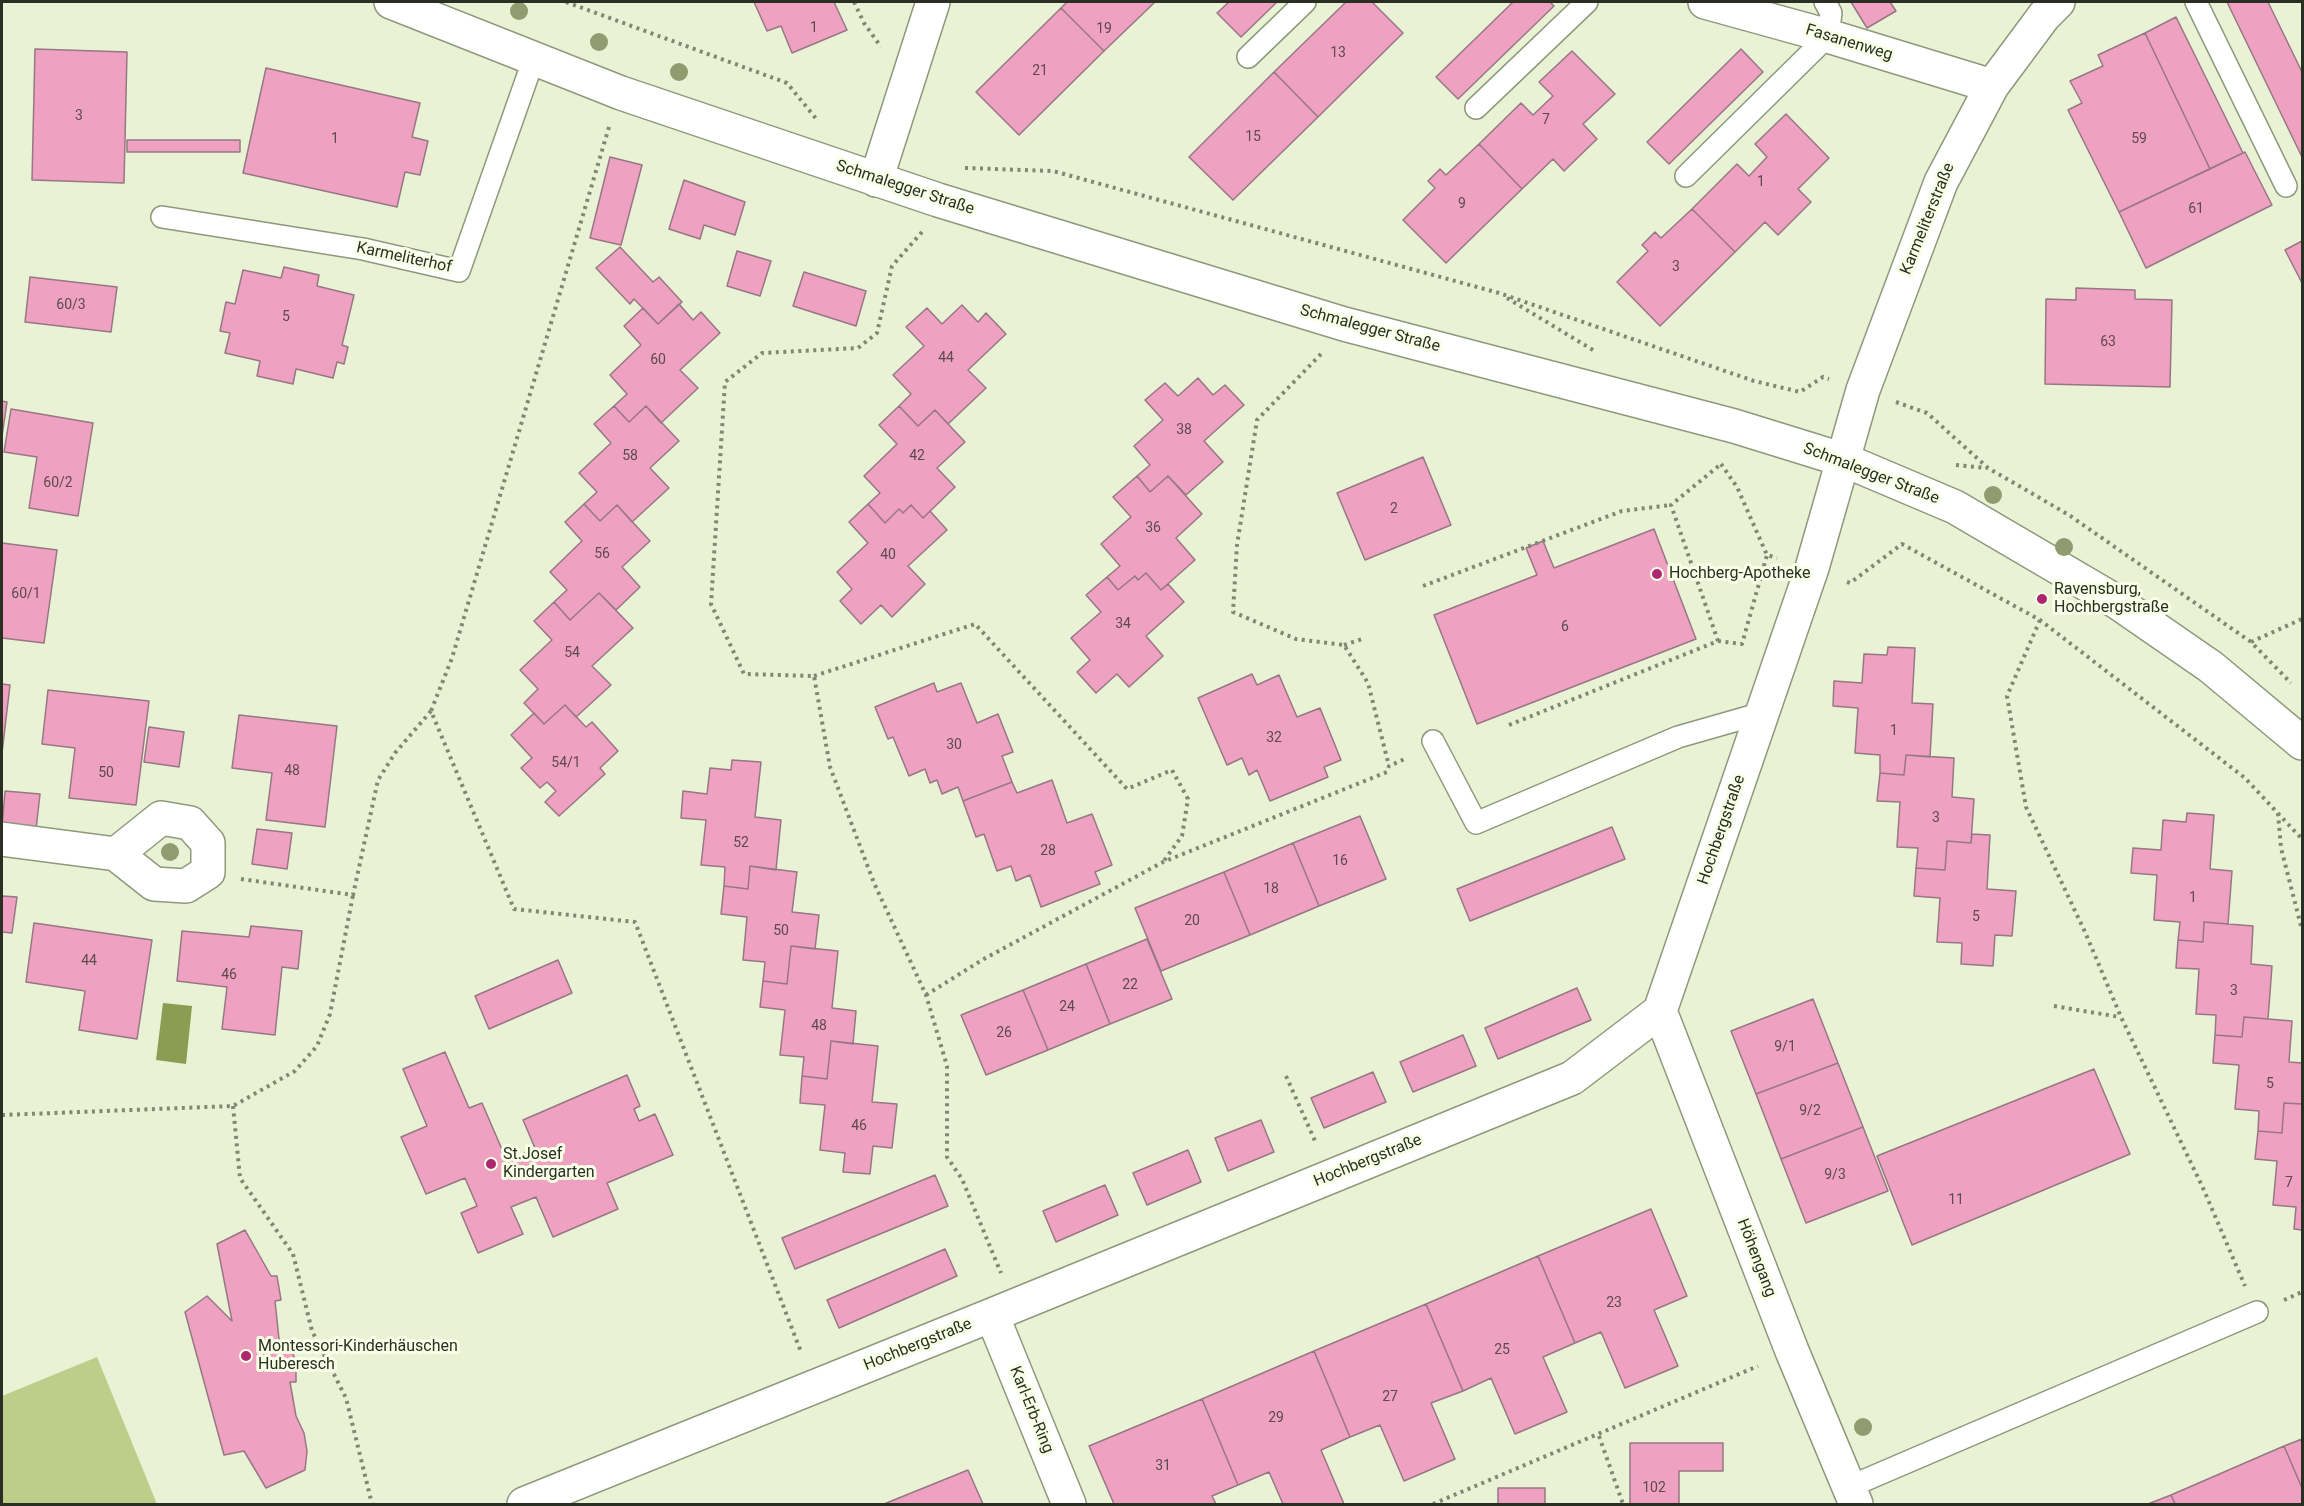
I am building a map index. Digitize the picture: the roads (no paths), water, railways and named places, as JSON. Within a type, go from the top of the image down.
[{"type":"street","name":"Schmalegger Straße","points":[[391,2],[621,93],[938,200],[1344,324],[1734,426],[1844,460],[1955,507],[2079,579],[2211,667],[2302,743]]},
{"type":"street","points":[[876,180],[933,2]]},
{"type":"street","name":"Fasanenweg","points":[[1705,2],[1828,36],[1992,86]]},
{"type":"street","name":"Karmeliterstraße","points":[[1844,460],[1863,390],[1941,182],[1992,86],[2044,16],[2058,2]]},
{"type":"street","name":"Hochbergstraße","points":[[524,1504],[1572,1078],[1660,1011],[1812,568],[1844,460]]},
{"type":"street","points":[[2,840],[116,854],[154,884],[186,886],[208,872],[208,843],[190,823],[161,818],[116,854]]},
{"type":"street","name":"Höhengang","points":[[1660,1011],[1792,1351],[1852,1496]]},
{"type":"street","name":"Karl-Erb-Ring","points":[[1003,1311],[1069,1504]]},
{"type":"lane","points":[[1248,57],[1305,2]]},
{"type":"lane","points":[[1476,108],[1587,2]]},
{"type":"lane","points":[[1686,176],[1828,36],[1832,13],[1825,2]]},
{"type":"lane","points":[[2196,2],[2286,186]]},
{"type":"lane","name":"Karmeliterhof","points":[[162,217],[363,249],[459,271],[534,58]]},
{"type":"lane","points":[[1435,744],[1476,823],[1678,737],[1762,713]]},
{"type":"lane","points":[[1852,1496],[2257,1312]]},
{"type":"place","name":"Hochberg-Apotheke","points":[[1657,574]]},
{"type":"place","name":"Ravensburg, Hochbergstraße","points":[[2042,599]]},
{"type":"place","name":"St.Josef Kindergarten","points":[[491,1164]]},
{"type":"place","name":"Montessori-Kinderhäuschen Huberesch","points":[[246,1356]]}]
